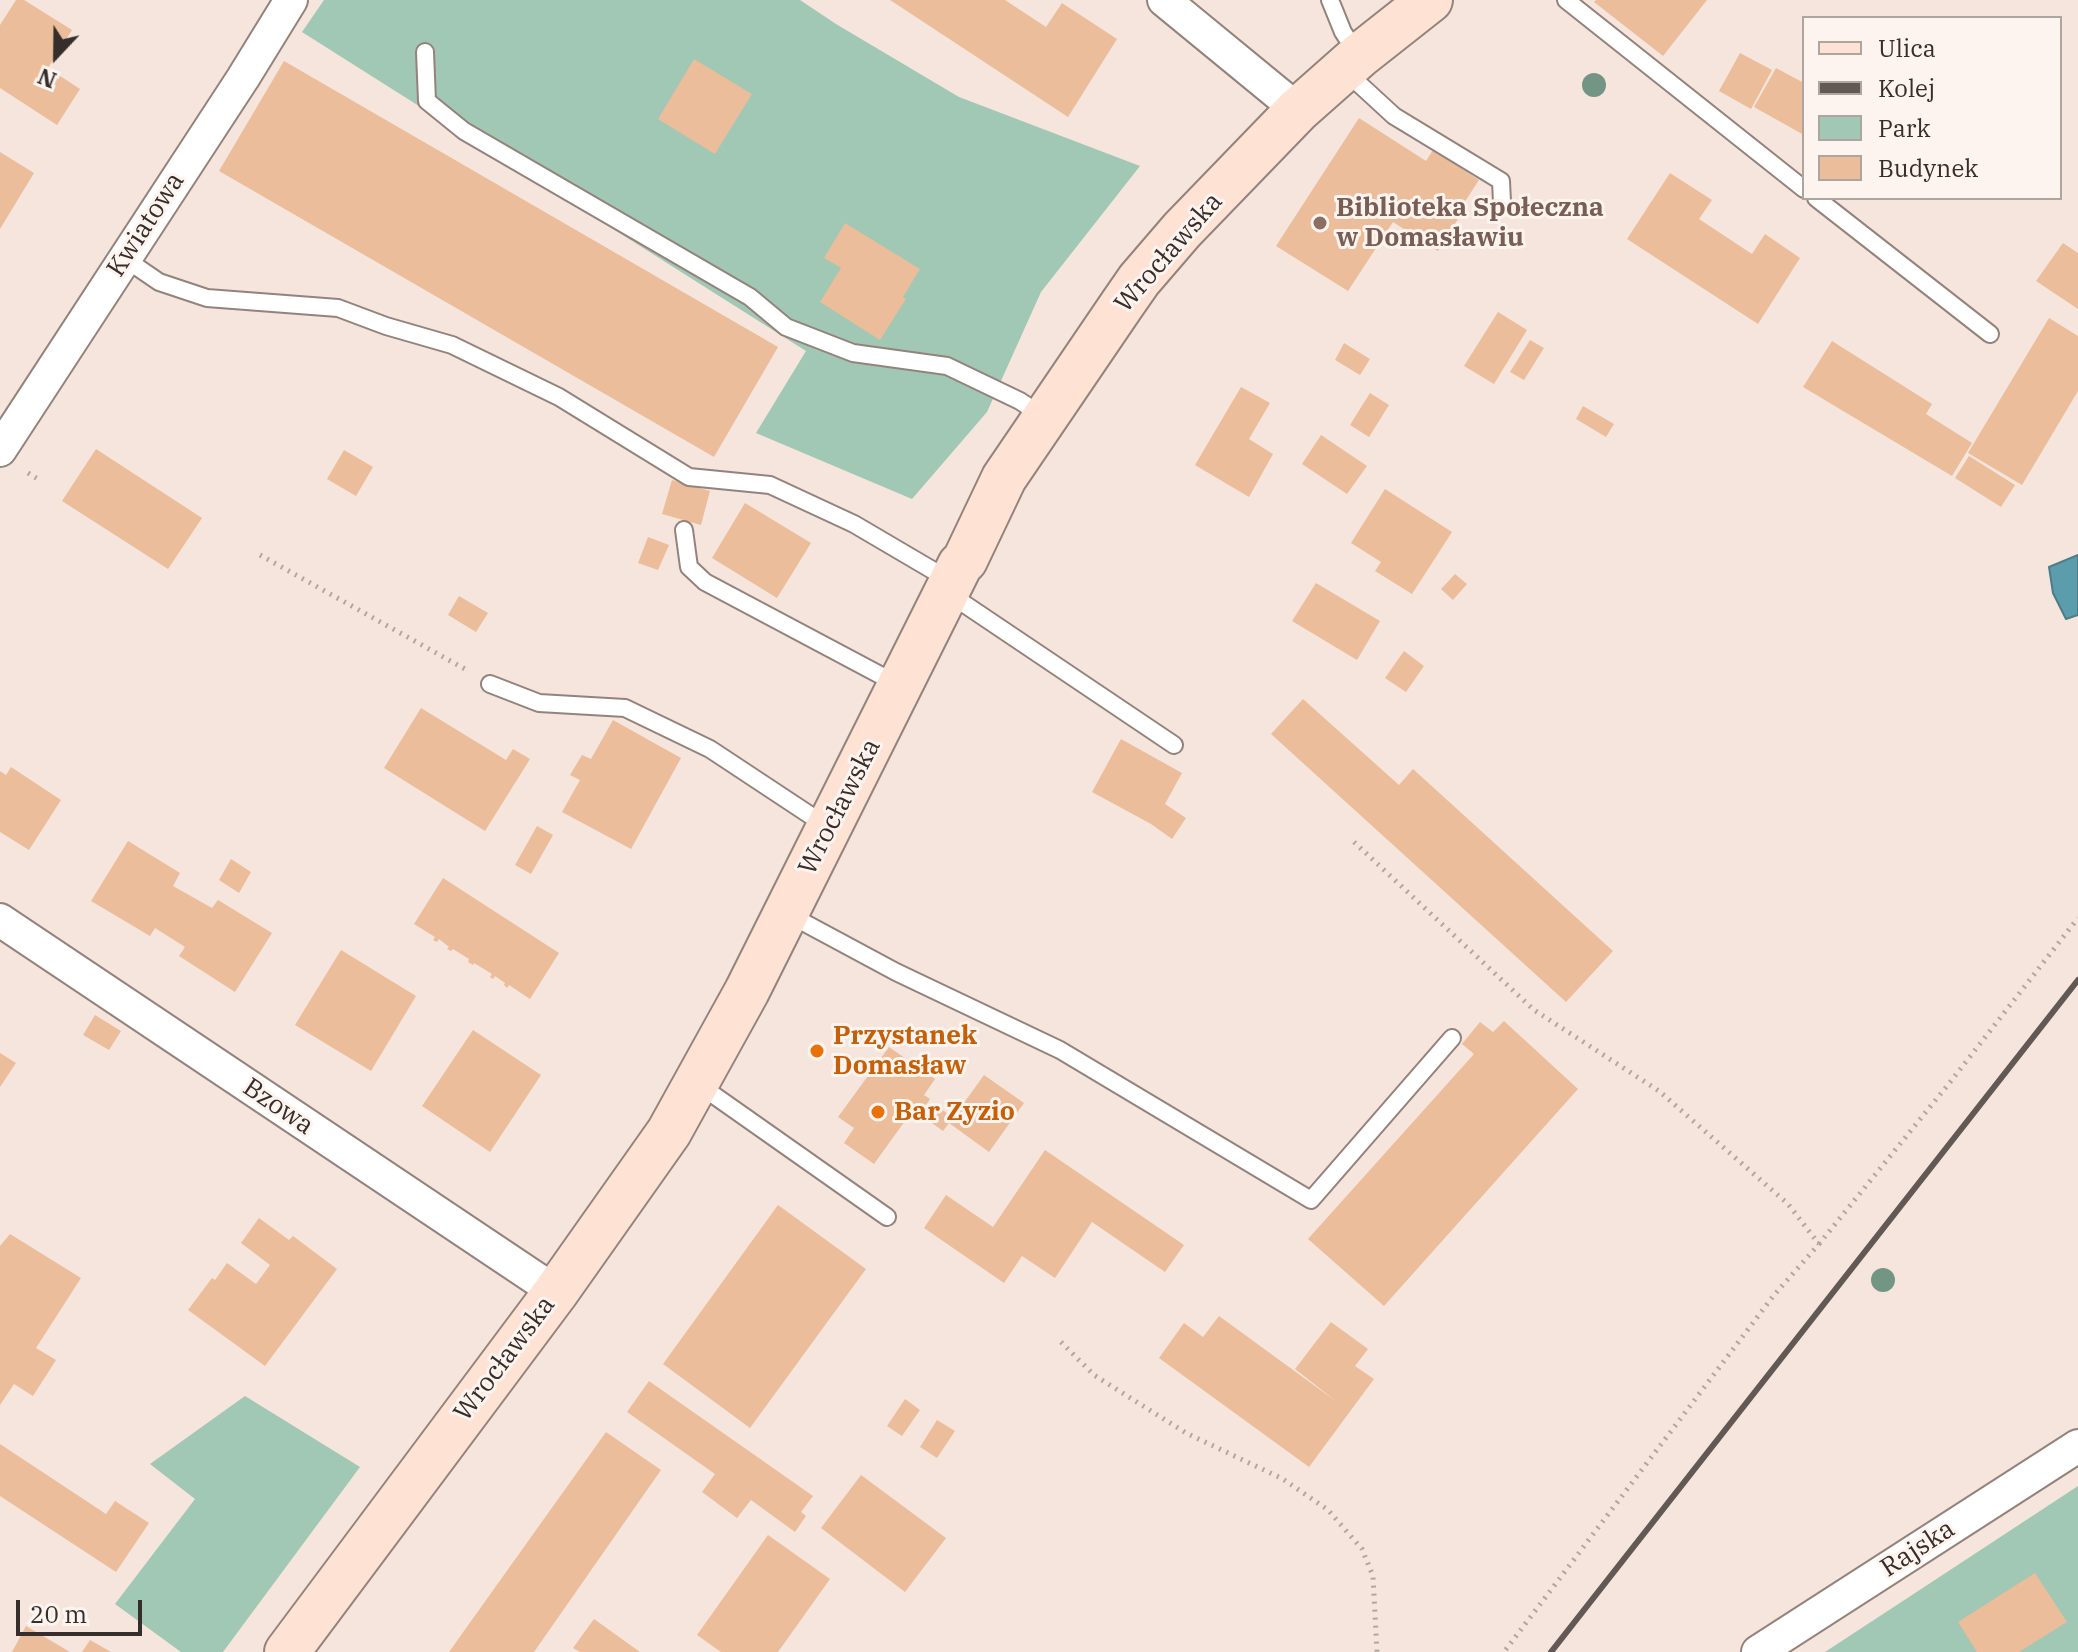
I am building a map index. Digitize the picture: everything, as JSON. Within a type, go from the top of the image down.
[{"type":"main road","name":"Wrocławska","points":[[287,1652],[556,1292],[669,1132],[698,1084],[787,913],[1004,478],[1139,280],[1182,230],[1298,110],[1430,0]]},
{"type":"street","name":"Kwiatowa","points":[[0,450],[291,0]]},
{"type":"street","points":[[1164,0],[1298,110]]},
{"type":"street","name":"Bzowa","points":[[0,920],[556,1292]]},
{"type":"street","name":"Rajska","points":[[1758,1652],[2078,1446]]},
{"type":"lane","points":[[1330,0],[1351,63],[1394,116],[1501,181],[1502,202]]},
{"type":"lane","points":[[1566,0],[1802,187]]},
{"type":"lane","points":[[425,52],[427,101],[464,131],[750,297],[786,327],[853,353],[947,366],[1020,401],[1045,417]]},
{"type":"lane","points":[[1819,200],[1990,334]]},
{"type":"lane","points":[[124,258],[159,282],[207,298],[338,308],[452,345],[559,397],[689,477],[770,485],[854,524],[950,587],[1174,745]]},
{"type":"lane","points":[[684,530],[689,567],[705,582],[900,686]]},
{"type":"lane","points":[[490,684],[539,703],[625,708],[710,749],[830,828]]},
{"type":"lane","points":[[787,913],[896,972],[1060,1050],[1311,1200],[1452,1038]]},
{"type":"lane","points":[[698,1084],[887,1217]]},
{"type":"path","points":[[260,555],[490,684]]},
{"type":"path","points":[[1354,842],[1534,1010],[1659,1091],[1788,1204],[1819,1244]]},
{"type":"path","points":[[1504,1652],[1774,1295],[1922,1119],[2078,918]]},
{"type":"path","points":[[1061,1342],[1094,1375],[1186,1433],[1283,1479],[1328,1510],[1362,1549],[1373,1576],[1377,1652]]},
{"type":"green space","points":[[324,0],[800,0],[959,97],[1140,166],[1041,292],[987,412],[912,499],[756,433],[806,351],[302,32]]},
{"type":"green space","points":[[245,1396],[360,1467],[223,1652],[181,1652],[115,1604],[195,1499],[150,1464]]},
{"type":"green space","points":[[2078,1486],[2078,1652],[1825,1652],[1909,1597]]},
{"type":"water","points":[[2078,555],[2078,615],[2066,619],[2053,593],[2049,567]]},
{"type":"building","points":[[16,0],[24,0],[72,30],[48,68],[80,89],[57,125],[0,88],[0,25]]},
{"type":"building","points":[[890,0],[1005,0],[1046,27],[1062,3],[1117,39],[1068,117]]},
{"type":"building","points":[[1707,0],[1663,56],[1594,2]]},
{"type":"building","points":[[1740,53],[1772,70],[1751,109],[1719,91]]},
{"type":"building","points":[[694,59],[752,94],[715,154],[658,119]]},
{"type":"building","points":[[284,61],[778,347],[714,457],[219,171]]},
{"type":"building","points":[[1776,68],[1802,82],[1802,134],[1754,107]]},
{"type":"building","points":[[1359,118],[1426,161],[1433,150],[1479,180],[1438,251],[1393,222],[1348,291],[1276,246]]},
{"type":"building","points":[[0,152],[34,173],[0,229]]},
{"type":"building","points":[[1670,173],[1712,200],[1699,219],[1752,254],[1765,234],[1800,258],[1758,324],[1627,239]]},
{"type":"building","points":[[845,223],[920,269],[903,297],[906,299],[880,340],[820,302],[841,268],[824,258]]},
{"type":"building","points":[[2063,243],[2078,253],[2078,309],[2036,281]]},
{"type":"building","points":[[1498,312],[1527,330],[1494,384],[1464,366]]},
{"type":"building","points":[[2049,318],[2078,336],[2078,391],[2022,485],[1968,453]]},
{"type":"building","points":[[1530,340],[1544,348],[1524,380],[1510,372]]},
{"type":"building","points":[[1832,341],[1932,404],[1926,414],[1972,443],[1952,476],[1803,387]]},
{"type":"building","points":[[1344,343],[1370,359],[1360,375],[1335,360]]},
{"type":"building","points":[[1241,387],[1270,403],[1249,439],[1273,454],[1249,497],[1195,465]]},
{"type":"building","points":[[1370,393],[1389,405],[1369,437],[1350,425]]},
{"type":"building","points":[[1583,406],[1614,424],[1606,437],[1576,419]]},
{"type":"building","points":[[1321,435],[1367,466],[1347,494],[1302,464]]},
{"type":"building","points":[[96,449],[202,518],[168,569],[62,501]]},
{"type":"building","points":[[344,450],[373,467],[356,496],[327,479]]},
{"type":"building","points":[[1969,456],[2015,485],[2001,507],[1955,478]]},
{"type":"building","points":[[672,480],[710,491],[701,525],[662,514]]},
{"type":"building","points":[[1385,489],[1452,532],[1412,594],[1375,571],[1381,562],[1351,543]]},
{"type":"building","points":[[745,503],[811,543],[777,598],[712,558]]},
{"type":"building","points":[[648,537],[669,545],[658,570],[638,563]]},
{"type":"building","points":[[1455,574],[1467,584],[1453,600],[1441,589]]},
{"type":"building","points":[[1316,583],[1380,621],[1357,660],[1292,621]]},
{"type":"building","points":[[459,596],[488,613],[476,632],[448,615]]},
{"type":"building","points":[[1404,651],[1424,666],[1406,692],[1385,678]]},
{"type":"building","points":[[1303,699],[1399,785],[1413,769],[1613,951],[1566,1002],[1271,734]]},
{"type":"building","points":[[421,708],[506,760],[513,749],[530,759],[485,831],[384,768]]},
{"type":"building","points":[[613,720],[681,758],[631,849],[562,812],[580,780],[570,775],[582,755],[591,759]]},
{"type":"building","points":[[1121,739],[1182,773],[1165,804],[1186,818],[1172,839],[1092,792]]},
{"type":"building","points":[[11,767],[61,800],[29,850],[0,832],[0,771],[6,775]]},
{"type":"building","points":[[537,826],[553,835],[531,874],[515,865]]},
{"type":"building","points":[[128,841],[180,873],[173,886],[212,908],[218,900],[272,933],[235,992],[179,956],[185,947],[155,928],[150,936],[91,901]]},
{"type":"building","points":[[231,859],[251,872],[239,893],[219,880]]},
{"type":"building","points":[[443,878],[559,953],[530,999],[509,985],[507,988],[495,976],[493,979],[490,977],[492,974],[468,962],[469,959],[453,949],[447,949],[449,947],[439,939],[437,942],[433,940],[435,937],[414,924]]},
{"type":"building","points":[[341,950],[416,996],[371,1071],[295,1025]]},
{"type":"building","points":[[95,1015],[121,1031],[109,1050],[83,1035]]},
{"type":"building","points":[[1504,1021],[1578,1089],[1384,1306],[1308,1239],[1474,1054],[1462,1044],[1480,1022],[1493,1032]]},
{"type":"building","points":[[473,1030],[541,1075],[490,1152],[422,1106]]},
{"type":"building","points":[[889,1047],[935,1079],[924,1095],[930,1099],[922,1111],[915,1107],[874,1164],[844,1143],[854,1128],[838,1117]]},
{"type":"building","points":[[0,1053],[16,1063],[0,1087]]},
{"type":"building","points":[[984,1075],[1024,1103],[989,1152],[949,1123],[943,1131],[925,1118],[935,1104],[953,1118]]},
{"type":"building","points":[[1045,1150],[1184,1245],[1165,1272],[1092,1222],[1055,1278],[1022,1256],[1004,1283],[924,1228],[946,1195],[993,1227]]},
{"type":"building","points":[[778,1205],[866,1269],[750,1428],[663,1364]]},
{"type":"building","points":[[259,1218],[289,1240],[293,1236],[337,1269],[265,1366],[188,1310],[227,1263],[256,1284],[270,1265],[241,1243]]},
{"type":"building","points":[[10,1234],[81,1278],[36,1348],[56,1360],[33,1396],[14,1384],[0,1405],[0,1246]]},
{"type":"building","points":[[1219,1316],[1337,1402],[1295,1369],[1331,1322],[1368,1349],[1355,1366],[1374,1379],[1309,1467],[1159,1358],[1184,1323],[1203,1337]]},
{"type":"building","points":[[649,1381],[813,1496],[801,1512],[806,1516],[795,1532],[751,1500],[737,1518],[702,1492],[715,1474],[627,1412]]},
{"type":"building","points":[[905,1399],[920,1410],[902,1436],[887,1426]]},
{"type":"building","points":[[937,1420],[955,1431],[937,1458],[920,1447]]},
{"type":"building","points":[[606,1432],[661,1470],[534,1652],[449,1652]]},
{"type":"building","points":[[0,1444],[106,1514],[115,1501],[149,1523],[116,1572],[0,1496]]},
{"type":"building","points":[[861,1475],[946,1538],[905,1592],[821,1528]]},
{"type":"building","points":[[768,1535],[830,1579],[778,1652],[721,1652],[697,1635]]},
{"type":"building","points":[[2035,1573],[2067,1622],[2019,1652],[1977,1652],[1958,1622]]},
{"type":"building","points":[[594,1619],[640,1652],[580,1652],[573,1648]]},
{"type":"building","points":[[26,1626],[70,1652],[12,1652]]},
{"type":"building","points":[[90,1640],[111,1652],[82,1652]]},
{"type":"railway","points":[[1551,1652],[2078,980]]},
{"type":"place","name":"Biblioteka Społeczna w Domasławiu","points":[[1320,223]]},
{"type":"place","name":"Przystanek Domasław","points":[[817,1051]]},
{"type":"place","name":"Bar Zyzio","points":[[878,1112]]}]
